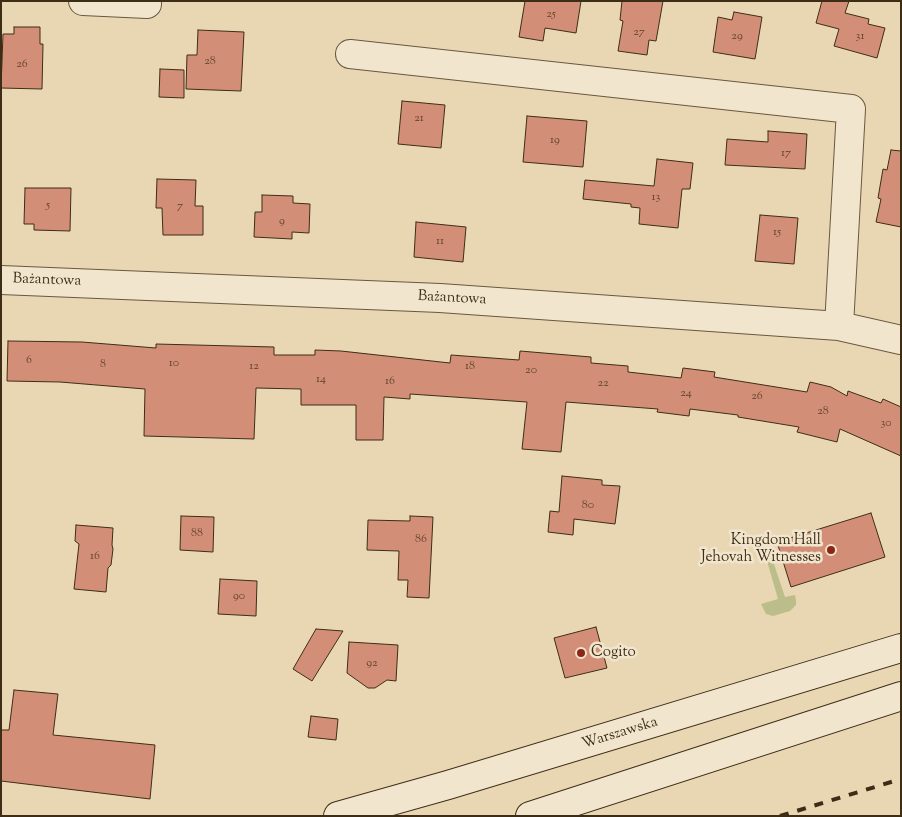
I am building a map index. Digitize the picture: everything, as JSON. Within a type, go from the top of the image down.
[{"type":"street","points":[[83,1],[146,4]]},
{"type":"street","points":[[350,54],[851,109],[839,326]]},
{"type":"street","name":"Bażantowa","points":[[1,280],[440,298],[839,326],[901,340]]},
{"type":"street","name":"Warszawska","points":[[338,816],[458,782],[901,648]]},
{"type":"street","points":[[530,816],[901,696]]},
{"type":"green space","points":[[767,561],[774,564],[785,597],[795,595],[796,601],[796,605],[790,611],[773,616],[766,614],[761,604],[778,599]]},
{"type":"building","points":[[525,1],[581,1],[576,33],[545,28],[543,41],[519,37]]},
{"type":"building","points":[[622,1],[663,1],[656,41],[649,40],[647,55],[618,51],[623,21],[620,20]]},
{"type":"building","points":[[822,1],[849,1],[845,13],[869,19],[868,24],[885,28],[877,58],[834,46],[839,29],[816,23]]},
{"type":"building","points":[[734,12],[762,17],[755,59],[713,52],[718,17],[732,20]]},
{"type":"building","points":[[14,27],[40,27],[40,44],[43,44],[42,89],[1,88],[3,34],[14,34]]},
{"type":"building","points":[[198,30],[244,32],[241,91],[186,89],[187,55],[197,55]]},
{"type":"building","points":[[160,69],[184,70],[184,98],[159,97]]},
{"type":"building","points":[[402,101],[445,105],[441,148],[398,144]]},
{"type":"building","points":[[527,116],[587,121],[583,167],[523,162]]},
{"type":"building","points":[[768,131],[807,134],[805,169],[725,165],[727,139],[768,142]]},
{"type":"building","points":[[891,150],[901,151],[901,227],[876,222],[881,199],[878,198],[883,169],[887,170]]},
{"type":"building","points":[[657,159],[693,163],[690,189],[682,189],[678,228],[639,224],[640,208],[631,207],[631,204],[583,199],[585,180],[654,186]]},
{"type":"building","points":[[157,179],[196,180],[195,206],[203,206],[203,235],[163,235],[162,208],[156,208]]},
{"type":"building","points":[[25,188],[71,188],[70,231],[34,230],[34,224],[24,224]]},
{"type":"building","points":[[262,195],[293,196],[293,203],[310,204],[309,233],[292,232],[292,239],[254,237],[255,212],[262,212]]},
{"type":"building","points":[[760,215],[798,218],[794,264],[755,261]]},
{"type":"building","points":[[416,222],[466,227],[463,262],[414,257]]},
{"type":"building","points":[[8,341],[82,342],[156,348],[156,344],[274,347],[274,355],[315,355],[315,350],[341,351],[450,363],[451,355],[519,360],[520,351],[591,357],[591,363],[628,366],[628,372],[681,378],[683,368],[715,372],[714,377],[807,392],[810,382],[831,387],[847,396],[848,391],[881,403],[883,399],[901,407],[901,456],[840,429],[837,442],[797,432],[799,427],[738,417],[738,415],[690,409],[689,416],[657,412],[658,409],[566,402],[561,452],[522,449],[527,402],[410,394],[410,399],[384,397],[383,440],[356,440],[356,405],[301,405],[301,389],[256,388],[254,439],[144,436],[145,389],[60,382],[7,381]]},
{"type":"building","points":[[562,476],[602,480],[602,485],[620,486],[615,524],[574,519],[573,535],[548,532],[550,511],[559,512]]},
{"type":"building","name":"Kingdom Hall Jehovah Witnesses","points":[[871,513],[885,557],[791,587],[777,542]]},
{"type":"building","points":[[181,516],[214,517],[213,552],[180,550]]},
{"type":"building","points":[[410,516],[433,517],[429,598],[407,597],[408,580],[398,580],[399,551],[367,550],[368,520],[410,521]]},
{"type":"building","points":[[76,525],[113,528],[113,549],[111,565],[108,568],[106,592],[74,589],[79,544],[75,541]]},
{"type":"building","points":[[220,579],[257,581],[256,616],[218,614]]},
{"type":"building","name":"Cogito","points":[[596,627],[607,668],[565,678],[554,638]]},
{"type":"building","points":[[316,629],[343,631],[312,681],[293,669]]},
{"type":"building","points":[[349,642],[398,645],[396,681],[387,680],[375,688],[368,688],[347,673]]},
{"type":"building","points":[[14,690],[58,694],[53,735],[155,745],[150,799],[1,781],[1,730],[9,730]]},
{"type":"building","points":[[311,716],[338,719],[336,740],[308,737]]},
{"type":"railway","points":[[780,816],[901,779]]},
{"type":"place","name":"Kingdom Hall Jehovah Witnesses","points":[[831,550]]},
{"type":"place","name":"Cogito","points":[[581,653]]}]
